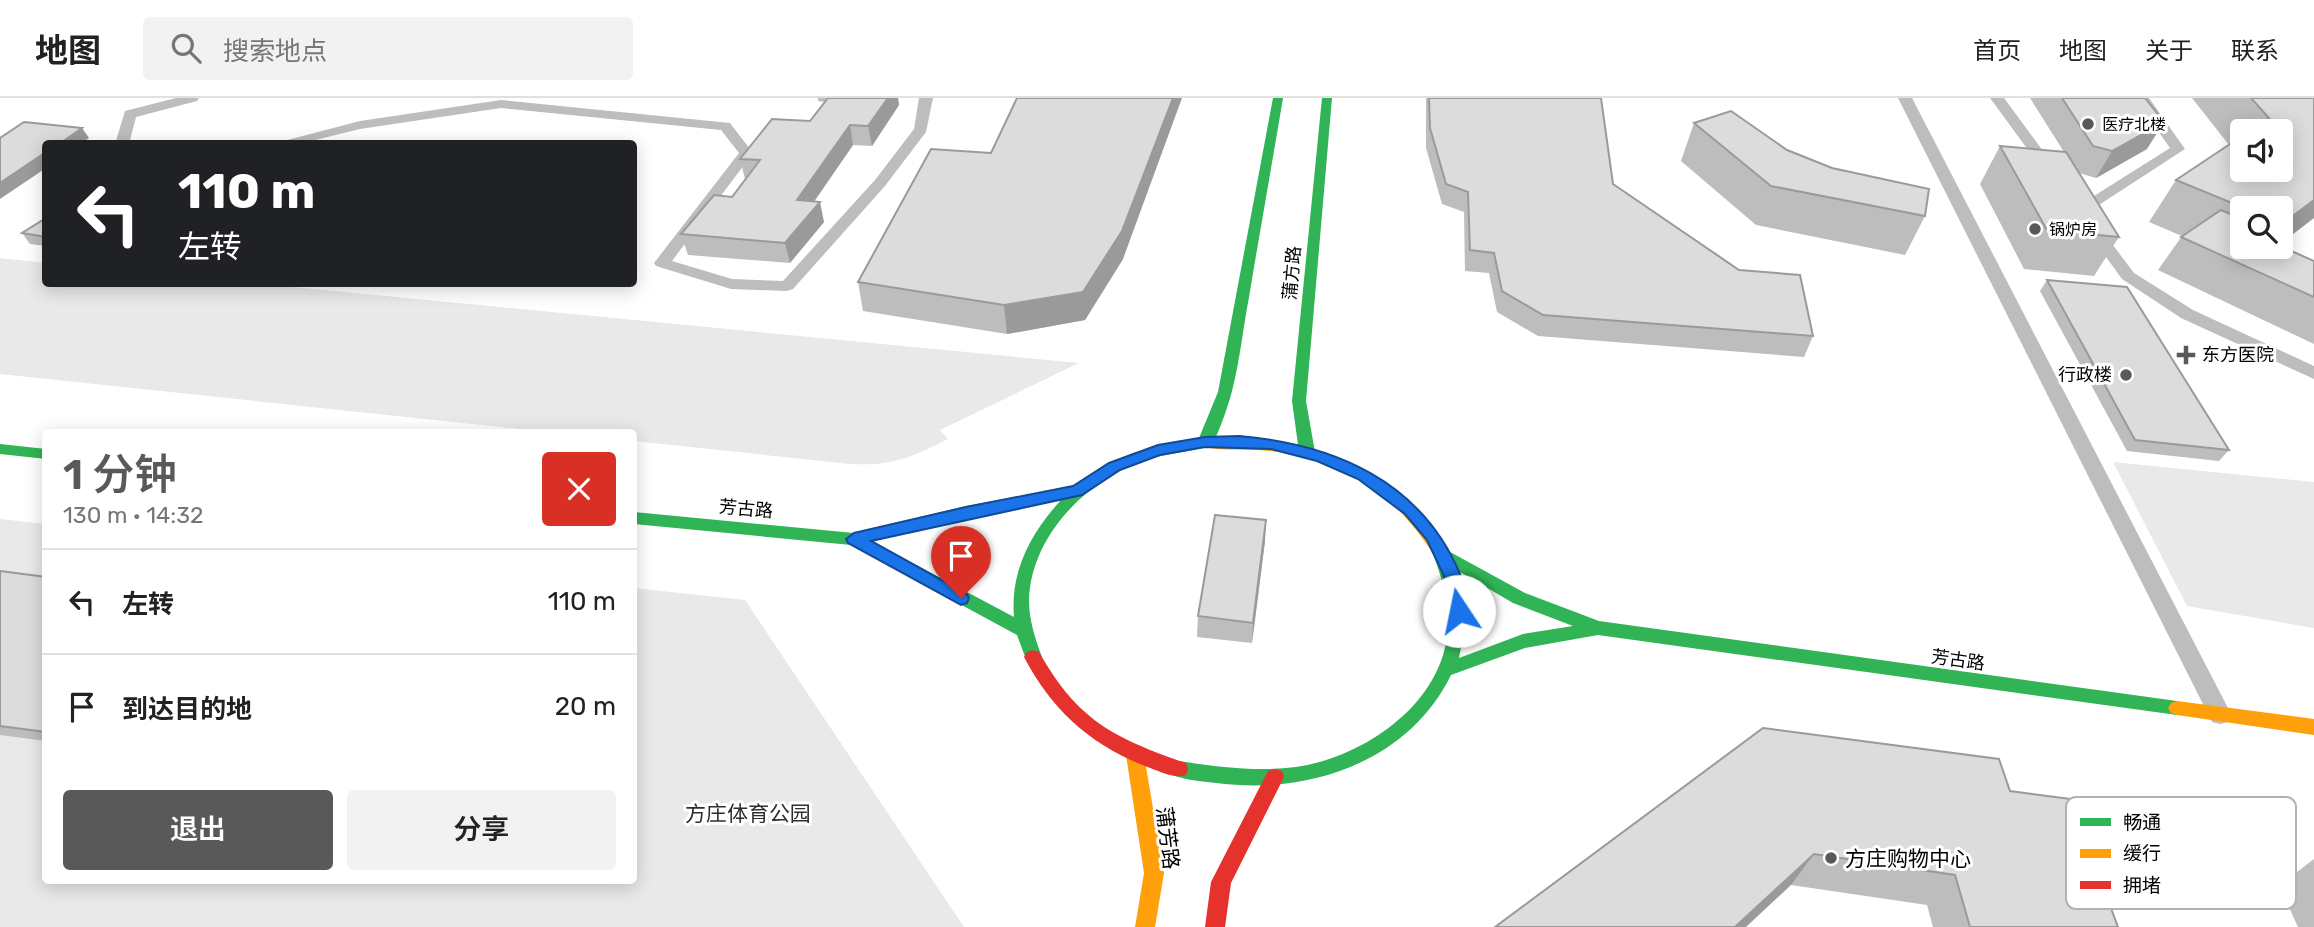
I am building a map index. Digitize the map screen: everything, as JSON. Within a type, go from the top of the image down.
[{"type":"street","points":[[1205,442],[1225,392],[1278,98]]},
{"type":"street","name":"蒲方路","points":[[1307,452],[1299,401],[1327,98]]},
{"type":"street","points":[[1205,442],[1264,443],[1307,452],[1350,468],[1388,491],[1420,520],[1444,555],[1457,591],[1458,632],[1448,669],[1434,695],[1423,708],[1384,741],[1334,765],[1275,777],[1249,779],[1202,775],[1135,755],[1094,732],[1064,706],[1034,663],[1023,630],[1020,595],[1026,563],[1046,524],[1077,491],[1102,474],[1158,450],[1205,442]]},
{"type":"street","points":[[0,449],[42,454]]},
{"type":"street","points":[[854,539],[966,512],[1077,491]]},
{"type":"street","name":"芳古路","points":[[637,518],[854,539]]},
{"type":"street","points":[[854,539],[1023,630]]},
{"type":"street","points":[[1444,555],[1519,598],[1598,628]]},
{"type":"street","points":[[1448,669],[1523,641],[1598,628]]},
{"type":"street","name":"芳古路","points":[[1598,628],[2314,727]]},
{"type":"street","name":"蒲芳路","points":[[1135,755],[1154,873],[1145,927]]},
{"type":"street","points":[[1215,927],[1221,882],[1275,777]]},
{"type":"lane","points":[[123,140],[130,114],[192,98]]},
{"type":"lane","points":[[296,140],[360,125],[501,104],[725,126],[746,153],[662,263],[731,284],[787,286],[880,183],[921,129],[926,98]]},
{"type":"lane","points":[[1905,98],[2220,715]]},
{"type":"lane","points":[[1997,98],[2057,180]]},
{"type":"lane","points":[[2142,98],[2178,149],[2076,205],[2128,276],[2187,314],[2314,373]]},
{"type":"green space","points":[[0,258],[42,263],[42,287],[292,287],[1079,363],[940,430],[948,439],[901,459],[878,464],[850,464],[637,441],[637,429],[520,429],[0,374]]},
{"type":"green space","points":[[2113,462],[2314,482],[2314,628],[2187,606]]},
{"type":"green space","name":"方庄体育公园","points":[[0,519],[42,524],[42,884],[637,884],[637,588],[745,600],[964,927],[0,927]]},
{"type":"building","points":[[828,98],[888,98],[868,126],[850,125],[797,200],[820,202],[785,243],[681,234],[714,195],[732,197],[760,160],[740,159],[772,119],[810,121]]},
{"type":"building","points":[[1017,98],[1173,98],[1122,231],[1083,292],[1004,305],[858,282],[931,149],[991,153]]},
{"type":"building","points":[[1429,98],[1601,98],[1613,184],[1739,270],[1800,275],[1813,336],[1543,315],[1502,291],[1494,253],[1470,250],[1468,192],[1446,184],[1430,128]]},
{"type":"building","points":[[2062,98],[2145,98],[2164,122],[2112,151],[2093,146]]},
{"type":"building","points":[[2251,98],[2314,98],[2314,200],[2293,216],[2293,196],[2230,196],[2230,202],[2176,180],[2230,144],[2230,182],[2293,182],[2293,119],[2269,118]]},
{"type":"building","points":[[1731,111],[1787,150],[1832,168],[1929,189],[1925,216],[1771,186],[1694,123]]},
{"type":"building","points":[[24,122],[82,128],[65,140],[42,140],[42,155],[0,183],[0,138]]},
{"type":"building","points":[[2000,146],[2066,152],[2119,237],[2047,230]]},
{"type":"building","points":[[2221,210],[2230,214],[2230,259],[2293,259],[2293,252],[2314,261],[2314,297],[2181,237]]},
{"type":"building","points":[[42,220],[42,236],[22,233]]},
{"type":"building","name":"行政楼","points":[[2047,280],[2127,287],[2229,450],[2135,440]]},
{"type":"building","points":[[1215,515],[1266,520],[1253,623],[1198,616]]},
{"type":"building","points":[[0,571],[42,576],[42,731],[0,726]]},
{"type":"building","name":"方庄购物中心","points":[[1763,728],[1999,759],[2010,791],[2066,798],[2066,909],[2111,909],[2118,927],[1970,927],[1955,875],[1814,854],[1735,927],[1495,927]]},
{"type":"traffic: fast","points":[[1205,442],[1225,392],[1278,98]]},
{"type":"traffic: fast","points":[[1307,452],[1299,401],[1327,98]]},
{"type":"traffic: fast","points":[[1033,657],[1023,629],[1021,600],[1025,573],[1035,546],[1050,522],[1092,481],[1117,466],[1160,450],[1205,442]]},
{"type":"traffic: fast","points":[[0,449],[42,454]]},
{"type":"traffic: fast","points":[[637,518],[854,539],[966,512],[1077,491]]},
{"type":"traffic: fast","points":[[854,539],[1023,630]]},
{"type":"traffic: fast","points":[[1179,769],[1246,777],[1279,777],[1313,772],[1350,760],[1383,742],[1411,719],[1434,692],[1450,661],[1457,627],[1454,591],[1441,553]]},
{"type":"traffic: fast","points":[[1444,555],[1519,598],[1598,628],[2177,708]]},
{"type":"traffic: fast","points":[[1448,669],[1523,641],[1598,628]]},
{"type":"traffic: slow","points":[[1205,442],[1274,446],[1341,464],[1371,479],[1399,499],[1422,523],[1441,553]]},
{"type":"traffic: slow","points":[[2177,708],[2314,727]]},
{"type":"traffic: slow","points":[[1135,755],[1154,873],[1145,927]]},
{"type":"traffic: jam","points":[[1033,657],[1059,698],[1093,730],[1133,753],[1179,769]]},
{"type":"traffic: jam","points":[[1215,927],[1221,882],[1275,777]]},
{"type":"place","name":"医疗北楼","points":[[2088,124]]},
{"type":"place","name":"锅炉房","points":[[2035,229]]},
{"type":"place","name":"东方医院","points":[[2186,355]]},
{"type":"place","name":"行政楼","points":[[2126,375]]},
{"type":"place","name":"方庄购物中心","points":[[1831,858]]},
{"type":"route","points":[[961,598],[854,539],[966,512],[1077,491],[1115,467],[1158,450],[1205,442],[1239,441],[1294,448],[1322,456],[1377,482],[1411,510],[1433,537],[1452,576],[1459,611]]}]
